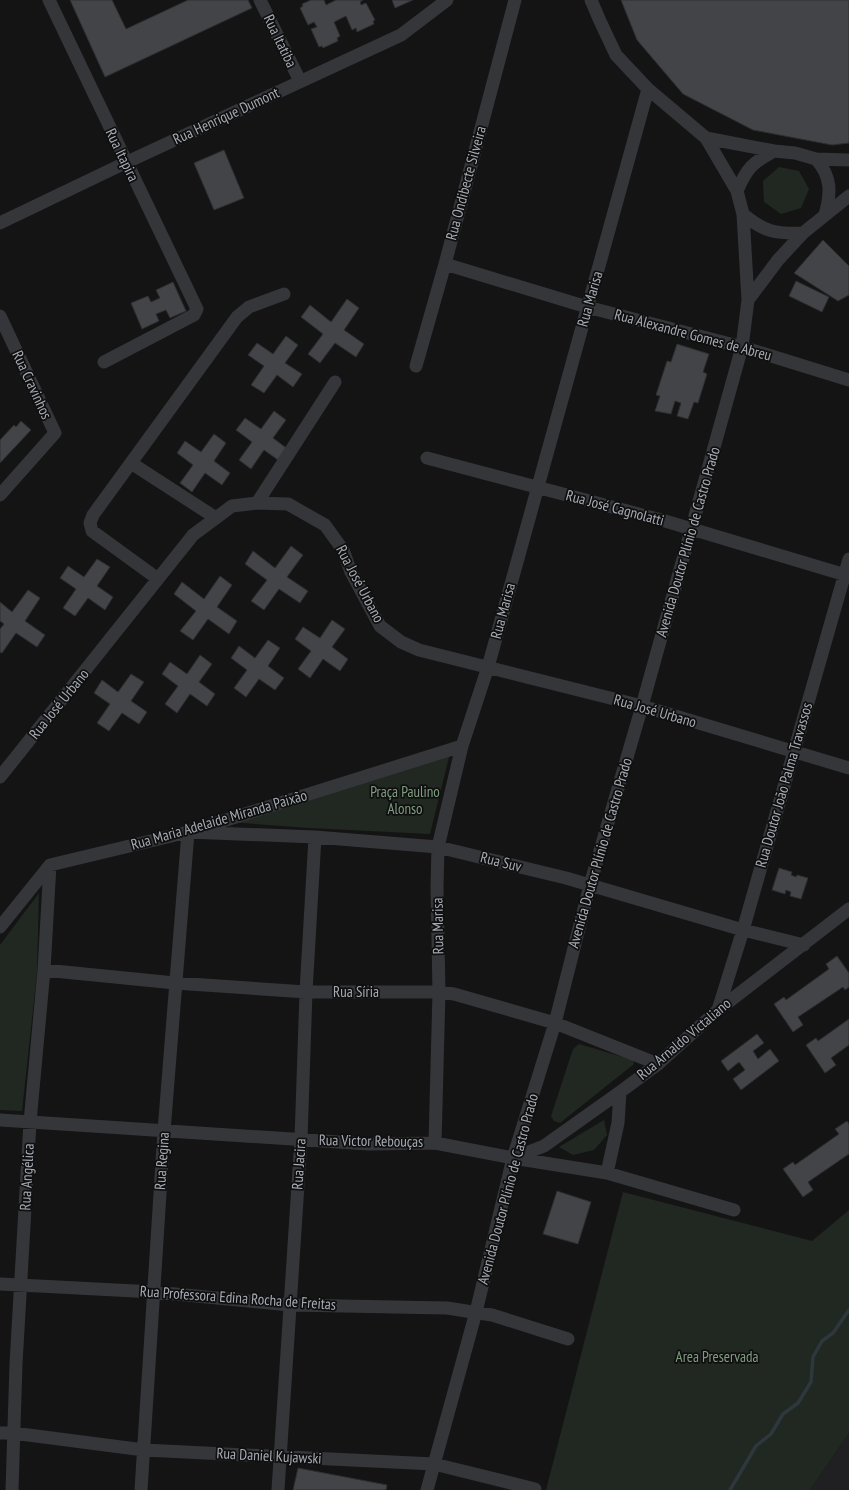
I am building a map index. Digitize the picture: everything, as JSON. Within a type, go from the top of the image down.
[{"type":"street","name":"Rua Itapira","points":[[49,0],[125,162],[197,309],[194,315],[104,362]]},
{"type":"street","name":"Rua Itatiba","points":[[260,0],[300,81]]},
{"type":"street","name":"Rua Henrique Dumont","points":[[0,223],[125,162],[402,35],[447,0]]},
{"type":"street","name":"Rua Ondibecte Silveira","points":[[416,366],[445,264],[515,0]]},
{"type":"street","name":"Avenida Doutor Plínio de Castro Prado","points":[[427,1490],[476,1312],[513,1158],[555,1023],[590,885],[642,706],[742,347],[748,300],[743,214],[737,191],[706,138],[648,89],[616,55],[591,0]]},
{"type":"street","name":"Rua Marisa","points":[[435,1143],[439,992],[437,887],[438,847],[462,746],[488,667],[648,89]]},
{"type":"street","points":[[706,138],[774,151],[795,153],[816,159],[849,160]]},
{"type":"street","points":[[737,191],[750,166],[774,151]]},
{"type":"street","points":[[816,159],[824,167],[828,179],[830,197],[825,215]]},
{"type":"street","points":[[748,300],[778,260],[803,233],[849,196]]},
{"type":"street","points":[[743,214],[757,225],[771,231],[787,234],[803,233]]},
{"type":"street","name":"Rua Alexandre Gomes de Abreu","points":[[445,264],[587,307],[742,347],[849,380]]},
{"type":"street","points":[[158,579],[92,530],[90,523],[93,514],[237,317],[249,307],[284,294]]},
{"type":"street","name":"Rua Cravinhos","points":[[0,316],[55,432],[0,495]]},
{"type":"street","points":[[257,503],[335,382]]},
{"type":"street","name":"Rua José Cagnolatti","points":[[426,458],[692,528],[847,575]]},
{"type":"street","points":[[131,463],[216,518]]},
{"type":"street","name":"Rua José Urbano","points":[[4,772],[193,535],[232,506],[257,503],[288,504],[325,525],[343,550],[351,572],[380,626],[401,642],[419,650],[642,706],[849,768]]},
{"type":"street","name":"Rua Doutor João Palma Travassos","points":[[718,1010],[743,930],[847,575],[849,558]]},
{"type":"street","name":"Rua Maria Adelaide Miranda Paixão","points":[[50,865],[188,832],[462,746]]},
{"type":"street","name":"Rua Suv","points":[[188,832],[315,837],[438,847],[590,885],[743,930],[804,945]]},
{"type":"street","name":"Rua Regina","points":[[141,1490],[164,1131],[188,832]]},
{"type":"street","name":"Rua Jacira","points":[[278,1490],[301,1139],[306,992],[315,837]]},
{"type":"street","points":[[0,926],[50,865]]},
{"type":"street","name":"Rua Angélica","points":[[12,1490],[6,1433],[21,1284],[30,1122],[44,970],[50,865]]},
{"type":"street","name":"Rua Arnaldo Victaliano","points":[[513,1158],[544,1146],[658,1064],[718,1010],[849,910]]},
{"type":"street","name":"Rua Síria","points":[[44,970],[176,983],[306,992],[439,992],[454,994],[555,1023],[658,1064]]},
{"type":"street","points":[[607,1173],[618,1123],[620,1092]]},
{"type":"street","name":"Rua Victor Rebouças","points":[[0,1120],[369,1144],[435,1143],[513,1158],[607,1173],[734,1210]]},
{"type":"street","name":"Rua Professora Edina Rocha de Freitas","points":[[0,1284],[154,1292],[290,1305],[447,1308],[492,1315],[568,1339]]},
{"type":"street","name":"Rua Daniel Kujawski","points":[[6,1433],[144,1450],[434,1464],[536,1489]]},
{"type":"shaded area","points":[[849,1433],[849,1490],[810,1490]]},
{"type":"green space","points":[[779,167],[799,171],[809,189],[801,208],[781,214],[764,202],[763,181]]},
{"type":"green space","name":"Praça Paulino Alonso","points":[[450,753],[430,834],[309,828],[229,822]]},
{"type":"green space","points":[[39,893],[37,973],[22,1111],[0,1110],[0,945]]},
{"type":"green space","points":[[579,1044],[633,1060],[634,1064],[560,1123],[554,1121],[551,1116],[573,1049]]},
{"type":"green space","points":[[604,1120],[607,1135],[594,1150],[573,1155],[559,1147]]},
{"type":"green space","name":"Area Preservada","points":[[623,1192],[812,1241],[849,1210],[849,1433],[810,1490],[546,1490]]},
{"type":"building","points":[[70,0],[112,0],[126,29],[188,0],[248,0],[252,8],[105,77]]},
{"type":"building","points":[[311,0],[324,0],[326,5],[336,0],[363,0],[360,2],[361,5],[366,3],[375,20],[373,21],[374,24],[357,32],[356,28],[352,30],[346,16],[334,22],[340,36],[337,38],[338,41],[323,48],[322,46],[319,47],[311,29],[317,27],[314,22],[308,25],[300,8],[303,6],[302,4]]},
{"type":"building","points":[[392,0],[413,0],[395,8]]},
{"type":"building","points":[[621,0],[849,0],[849,143],[832,145],[753,130],[683,94],[637,40]]},
{"type":"building","points":[[224,150],[244,198],[214,210],[194,163]]},
{"type":"building","points":[[823,240],[849,266],[849,295],[838,301],[794,273]]},
{"type":"building","points":[[796,281],[829,297],[822,312],[789,296]]},
{"type":"building","points":[[173,282],[186,311],[170,318],[166,310],[156,314],[159,321],[142,329],[131,303],[148,296],[151,302],[160,298],[156,290]]},
{"type":"building","points":[[347,299],[359,308],[344,330],[364,344],[356,357],[335,343],[320,363],[308,354],[323,334],[301,317],[310,305],[331,322]]},
{"type":"building","points":[[286,336],[298,345],[285,363],[302,374],[293,387],[277,375],[264,393],[251,385],[264,366],[248,355],[257,343],[273,354]]},
{"type":"building","points":[[677,344],[709,354],[703,372],[707,374],[698,403],[694,402],[688,419],[677,416],[681,403],[675,401],[671,414],[655,411],[660,396],[656,395],[667,361],[671,362]]},
{"type":"building","points":[[274,411],[286,420],[273,438],[289,450],[281,462],[264,450],[251,469],[239,460],[252,442],[236,430],[245,418],[261,429]]},
{"type":"building","points":[[21,421],[31,430],[0,463],[0,440],[14,425],[16,427]]},
{"type":"building","points":[[214,434],[226,443],[214,461],[230,473],[222,485],[205,473],[192,492],[180,483],[193,465],[177,453],[185,441],[201,452]]},
{"type":"building","points":[[291,546],[303,555],[287,577],[308,591],[300,603],[279,589],[264,610],[251,601],[267,580],[245,564],[253,551],[275,568]]},
{"type":"building","points":[[97,559],[110,567],[97,586],[113,597],[105,610],[88,598],[75,616],[63,608],[76,589],[60,578],[68,566],[84,577]]},
{"type":"building","points":[[220,576],[232,585],[217,607],[237,621],[229,634],[208,619],[193,640],[180,631],[196,611],[174,594],[182,582],[204,599]]},
{"type":"building","points":[[28,590],[40,598],[25,621],[45,635],[37,647],[16,633],[2,653],[0,652],[0,629],[4,624],[0,621],[0,602],[12,612]]},
{"type":"building","points":[[332,620],[345,629],[332,647],[348,659],[340,671],[323,659],[310,678],[298,669],[311,651],[295,639],[303,627],[320,638]]},
{"type":"building","points":[[268,640],[280,648],[268,666],[284,678],[275,690],[259,679],[246,697],[234,688],[247,670],[231,658],[239,646],[255,658]]},
{"type":"building","points":[[200,655],[212,664],[199,682],[215,694],[207,706],[190,694],[177,713],[165,704],[178,686],[162,674],[170,662],[187,674]]},
{"type":"building","points":[[131,674],[144,682],[131,701],[147,712],[139,724],[122,713],[109,731],[97,723],[110,704],[94,693],[102,680],[118,692]]},
{"type":"building","points":[[779,868],[792,872],[791,875],[796,877],[797,875],[808,878],[801,899],[790,896],[791,892],[786,890],[785,894],[772,890]]},
{"type":"building","points":[[837,956],[849,973],[849,987],[845,990],[843,987],[798,1017],[803,1025],[793,1032],[774,1004],[784,997],[786,1000],[829,969],[826,964]]},
{"type":"building","points":[[849,1019],[849,1045],[831,1058],[836,1065],[825,1073],[806,1045],[816,1038],[818,1041]]},
{"type":"building","points":[[757,1034],[764,1043],[753,1051],[758,1059],[770,1049],[779,1061],[741,1090],[733,1079],[745,1070],[739,1062],[728,1071],[721,1061]]},
{"type":"building","points":[[847,1121],[849,1124],[849,1154],[808,1182],[813,1190],[803,1197],[783,1169],[793,1162],[795,1165],[839,1134],[835,1129]]},
{"type":"building","points":[[557,1191],[591,1202],[578,1244],[543,1234]]},
{"type":"building","points":[[298,1468],[387,1485],[386,1490],[293,1490]]},
{"type":"waterway","points":[[730,1490],[756,1446],[771,1434],[783,1414],[798,1403],[811,1382],[813,1357],[822,1341],[833,1333],[849,1310]]}]
